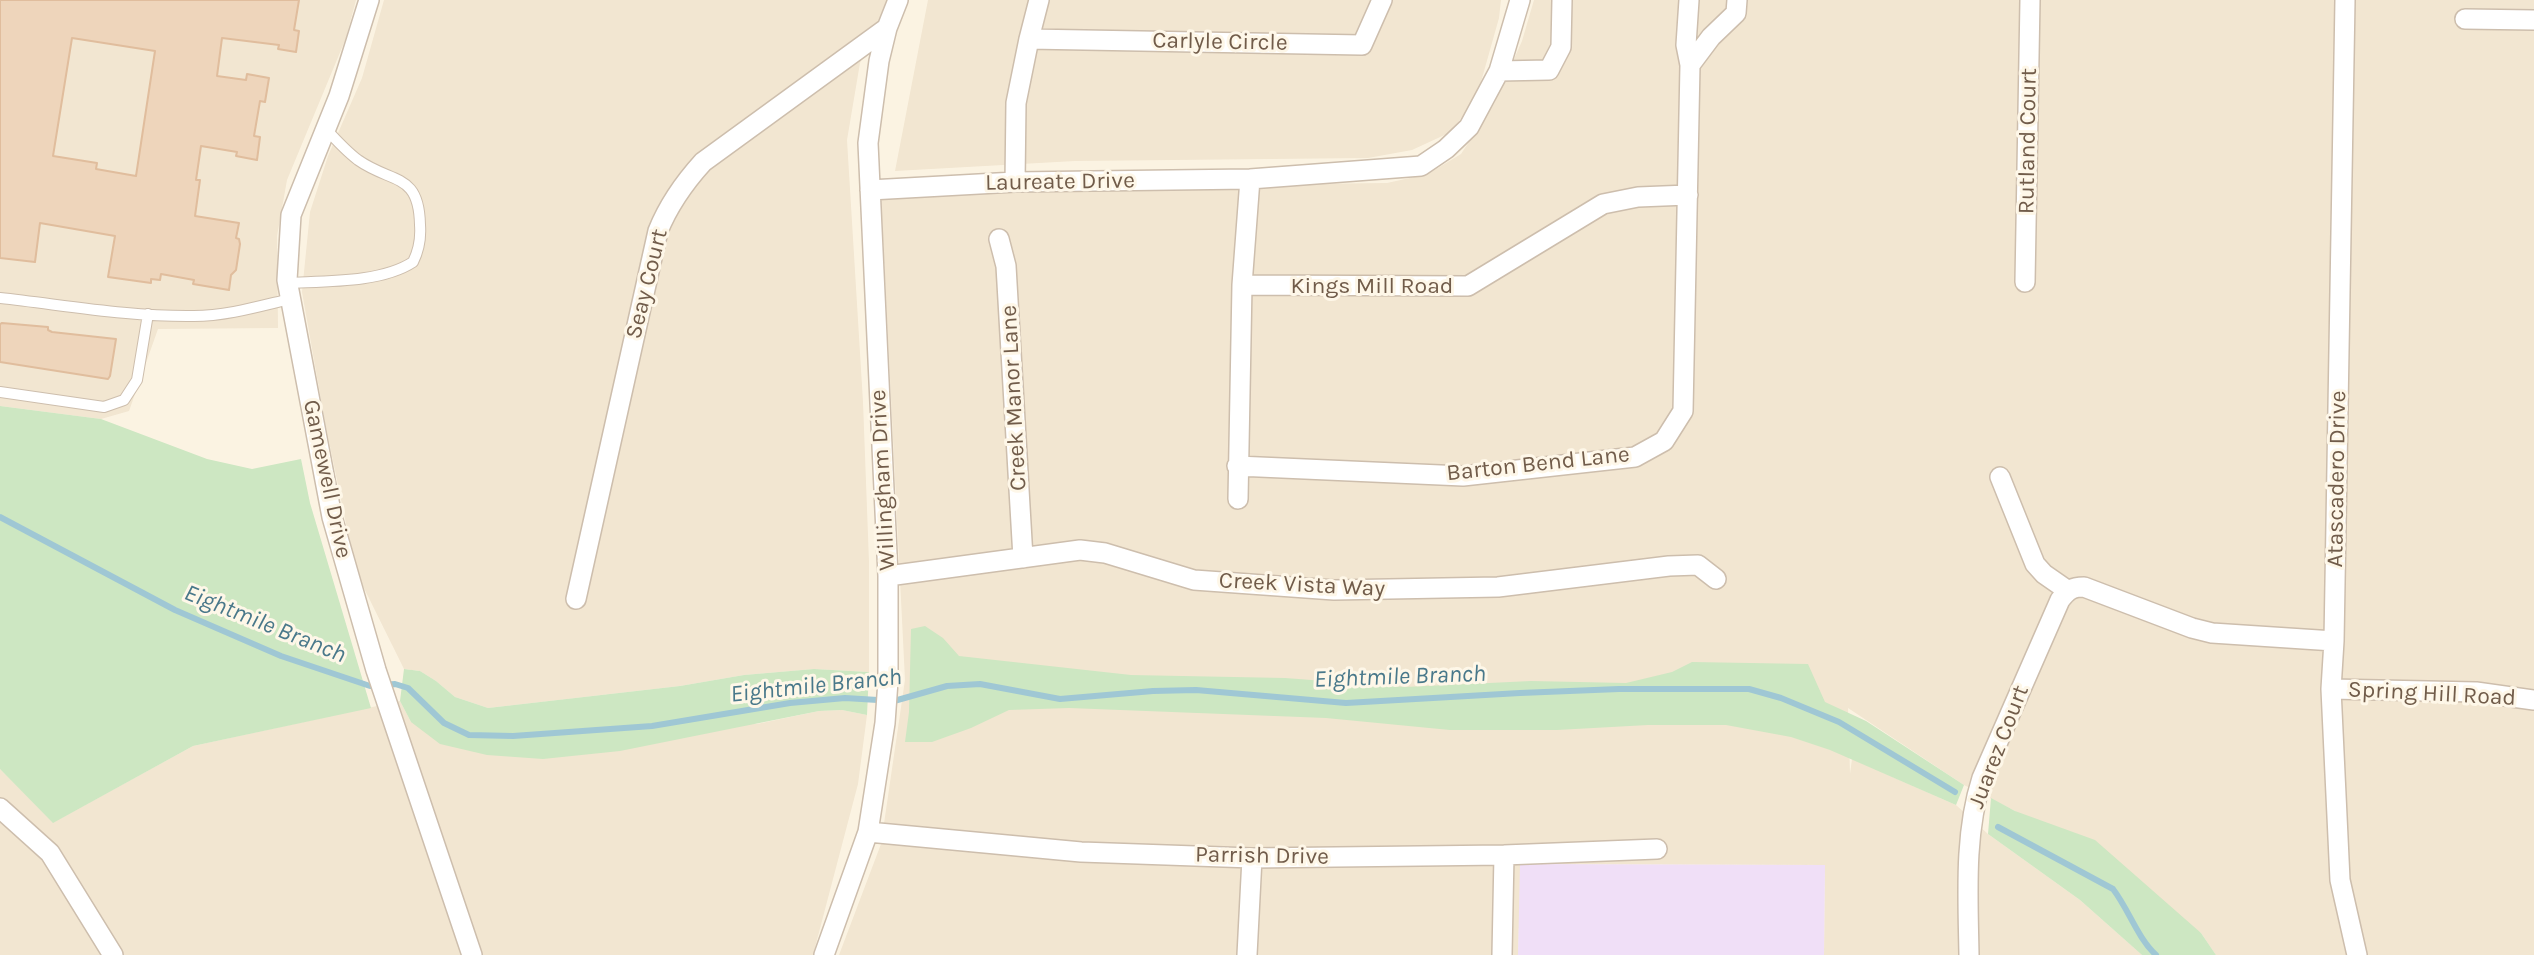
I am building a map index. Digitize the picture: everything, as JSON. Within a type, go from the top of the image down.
[{"type":"street","name":"Gamewell Drive","points":[[369,0],[339,96],[291,215],[289,291],[332,517],[376,670],[472,955]]},
{"type":"street","name":"Willingham Drive","points":[[824,955],[868,832],[885,723],[888,681],[888,576],[868,143],[872,96],[887,28],[898,0]]},
{"type":"street","points":[[1015,182],[1016,103],[1039,0]]},
{"type":"street","name":"Carlyle Circle","points":[[1029,39],[1362,45],[1382,0]]},
{"type":"street","name":"Laureate Drive","points":[[870,190],[1015,182],[1250,179],[1421,166],[1446,149],[1469,127],[1499,71],[1520,0]]},
{"type":"street","points":[[1499,71],[1549,70],[1561,47],[1562,0]]},
{"type":"street","name":"Barton Bend Lane","points":[[1237,466],[1463,476],[1635,457],[1664,441],[1683,411],[1690,65],[1686,45],[1689,0]]},
{"type":"street","points":[[1690,65],[1711,37],[1736,13],[1737,0]]},
{"type":"street","name":"Rutland Court","points":[[2025,282],[2030,0]]},
{"type":"street","name":"Atascadero Drive","points":[[2345,0],[2331,689],[2340,880],[2357,955]]},
{"type":"street","points":[[2465,19],[2534,20]]},
{"type":"street","name":"Seay Court","points":[[576,599],[658,231],[668,207],[684,183],[703,162],[887,28]]},
{"type":"street","points":[[1238,499],[1242,285],[1250,179]]},
{"type":"street","name":"Kings Mill Road","points":[[1242,285],[1468,286],[1603,204],[1637,197],[1688,195]]},
{"type":"street","name":"Creek Manor Lane","points":[[999,239],[1006,266],[1023,558]]},
{"type":"street","points":[[2000,477],[2035,564],[2067,590],[2084,587],[2212,633],[2334,641]]},
{"type":"street","name":"Creek Vista Way","points":[[888,576],[1080,550],[1135,561],[1194,580],[1334,590],[1498,587],[1669,566],[1698,565],[1716,579]]},
{"type":"street","name":"Juarez Court","points":[[1969,955],[1970,832],[1976,798],[2010,714],[2060,600],[2067,590]]},
{"type":"street","name":"Spring Hill Road","points":[[2331,689],[2476,692],[2534,700]]},
{"type":"street","points":[[0,808],[50,853],[113,955]]},
{"type":"street","name":"Parrish Drive","points":[[868,832],[1081,852],[1252,858],[1504,855],[1657,849]]},
{"type":"street","points":[[1502,955],[1504,855]]},
{"type":"street","points":[[1247,955],[1252,858]]},
{"type":"lane","points":[[0,298],[148,314],[196,316],[248,309],[289,291],[390,272],[413,262],[418,252],[420,210],[413,190],[401,181],[359,161],[326,129]]},
{"type":"lane","points":[[0,392],[104,407],[124,400],[137,380],[148,314]]},
{"type":"shaded area","points":[[0,0],[356,0],[346,38],[287,180],[277,236],[278,328],[158,329],[129,411],[101,419],[0,406]]},
{"type":"shaded area","points":[[384,0],[888,0],[860,63],[847,140],[863,402],[869,562],[869,672],[814,669],[744,675],[680,686],[488,708],[455,697],[420,671],[404,669],[356,572],[302,292],[310,212],[328,156],[362,78]]},
{"type":"shaded area","points":[[928,0],[1501,0],[1499,18],[1477,96],[1451,132],[1412,150],[1368,158],[1075,161],[895,171]]},
{"type":"shaded area","points":[[1534,0],[2534,0],[2534,955],[2216,955],[2201,933],[2015,811],[1964,785],[1848,708],[1850,774],[1852,759],[1956,805],[1988,834],[2080,900],[2142,955],[1824,955],[1825,865],[1521,864],[1518,955],[839,955],[881,844],[905,680],[881,196],[1045,187],[1387,183],[1428,174],[1461,154],[1494,104],[1522,41]]},
{"type":"shaded area","points":[[400,701],[411,722],[757,724],[819,711],[842,710],[867,715],[858,784],[813,955],[0,955],[0,769],[54,822],[193,746]]},
{"type":"shaded area","points":[[1520,864],[1825,865],[1824,955],[1518,955]]},
{"type":"green space","points":[[0,406],[101,419],[207,459],[252,469],[301,459],[310,503],[371,708],[193,746],[53,823],[0,769]]},
{"type":"green space","points":[[925,626],[943,638],[959,656],[1131,675],[1285,678],[1405,687],[1531,681],[1626,683],[1672,672],[1692,662],[1808,664],[1825,702],[1866,721],[1964,785],[1956,805],[1830,750],[1791,737],[1726,725],[1450,730],[1326,718],[1069,708],[1009,710],[932,742],[905,742],[909,712],[911,629]]},
{"type":"green space","points":[[404,669],[420,671],[455,697],[488,708],[680,686],[744,675],[814,669],[869,672],[867,715],[842,710],[819,711],[620,751],[543,759],[487,755],[440,744],[411,722],[400,701]]},
{"type":"green space","points":[[1991,798],[2015,811],[2095,840],[2201,933],[2216,955],[2142,955],[2080,900],[1988,834]]},
{"type":"building","points":[[0,0],[299,0],[294,30],[299,31],[296,52],[278,49],[279,45],[222,38],[217,76],[246,80],[247,74],[269,78],[265,102],[260,101],[254,136],[260,137],[257,160],[236,156],[237,152],[201,146],[195,216],[239,223],[236,238],[240,244],[236,270],[231,275],[229,290],[193,284],[194,280],[161,274],[160,280],[151,279],[151,283],[108,277],[115,236],[40,223],[35,262],[0,258]],"holes":[[[72,38],[155,51],[136,176],[96,169],[97,163],[53,156]]]},
{"type":"building","points":[[2,323],[48,327],[52,332],[116,339],[110,376],[108,379],[0,362]]},
{"type":"waterway","name":"Eightmile Branch","points":[[0,517],[175,610],[281,656],[370,686],[395,684],[408,688],[444,723],[469,735],[513,736],[652,726],[790,703],[845,698],[894,701],[947,686],[980,684],[1060,699],[1196,690],[1346,703],[1619,689],[1749,689],[1781,698],[1839,722],[1955,792]]},
{"type":"waterway","name":"Eightmile Branch","points":[[1998,827],[2113,889],[2156,955]]}]
